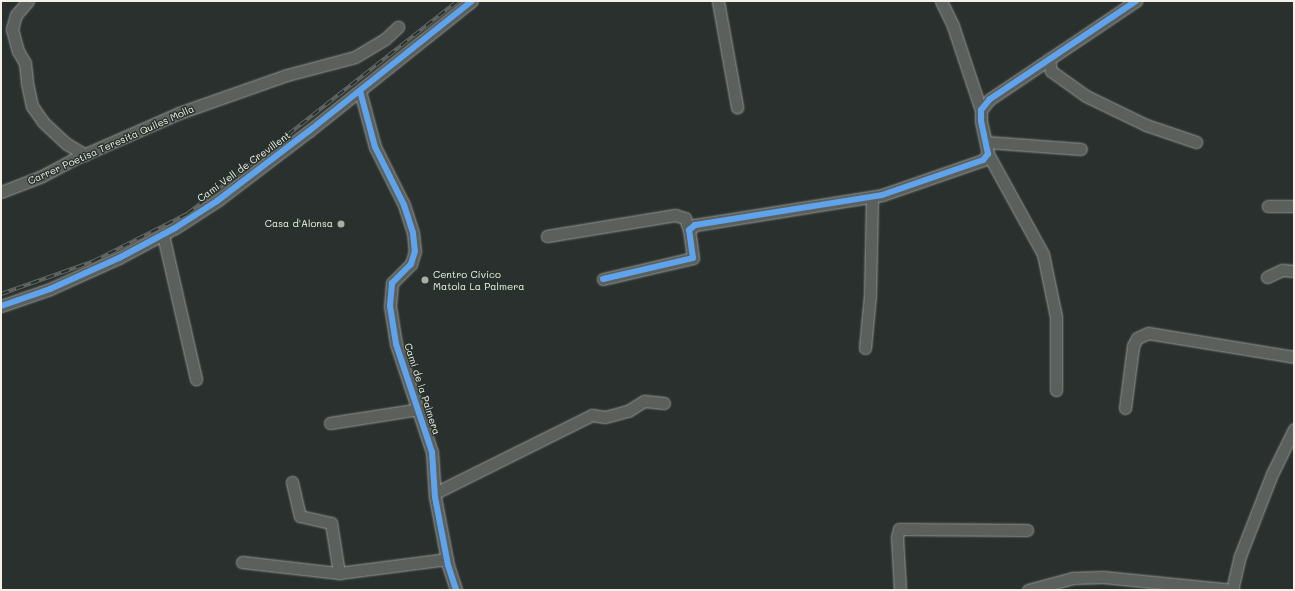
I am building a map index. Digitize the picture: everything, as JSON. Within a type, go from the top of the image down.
[{"type":"street","points":[[28,1],[16,15],[12,29],[18,51],[26,63],[27,83],[32,106],[43,122],[67,144],[85,155]]},
{"type":"street","name":"Camí Vell de Crevillent","points":[[1,306],[50,289],[119,258],[163,234],[217,201],[360,91],[472,1]]},
{"type":"street","points":[[718,1],[738,107]]},
{"type":"street","points":[[941,1],[953,26],[981,110],[988,154],[1043,254],[1056,317],[1056,390]]},
{"type":"street","points":[[981,110],[990,99],[1136,1]]},
{"type":"street","name":"Carrer Poetisa Teresita Quiles Molla","points":[[1,192],[42,176],[179,113],[287,75],[355,57],[385,39],[398,27]]},
{"type":"street","points":[[1049,59],[1051,71],[1086,96],[1146,125],[1196,142]]},
{"type":"street","name":"Camí de la Palmera","points":[[360,91],[375,147],[404,205],[413,233],[415,251],[411,264],[392,283],[390,306],[396,344],[419,409],[432,452],[435,493],[447,559],[456,590]]},
{"type":"street","points":[[986,142],[1081,149]]},
{"type":"street","points":[[689,230],[695,225],[872,197],[983,160],[988,154]]},
{"type":"street","points":[[865,348],[870,295],[872,197]]},
{"type":"street","points":[[1268,206],[1294,206]]},
{"type":"street","points":[[546,236],[675,215],[685,218],[689,230],[693,258],[602,279]]},
{"type":"street","points":[[163,234],[196,379]]},
{"type":"street","points":[[1267,278],[1282,270],[1294,271]]},
{"type":"street","points":[[1125,408],[1133,346],[1137,338],[1148,333],[1294,357]]},
{"type":"street","points":[[435,493],[592,415],[605,417],[628,411],[644,401],[664,403]]},
{"type":"street","points":[[330,423],[419,409]]},
{"type":"street","points":[[1028,590],[1073,578],[1103,577],[1233,590],[1246,541],[1272,474],[1294,429]]},
{"type":"street","points":[[292,482],[300,516],[331,523],[339,573]]},
{"type":"street","points":[[900,590],[897,536],[899,529],[1027,530]]},
{"type":"street","points":[[242,562],[339,573],[447,559]]},
{"type":"railway","points":[[1,294],[94,261],[187,214],[458,1]]},
{"type":"cycle path","points":[[1,306],[50,289],[119,258],[175,228],[217,201],[309,131],[472,1]]},
{"type":"cycle path","points":[[603,279],[693,258],[689,230],[695,225],[882,195],[983,160],[988,154],[981,121],[981,110],[990,99],[1136,1]]},
{"type":"cycle path","points":[[360,91],[375,147],[404,205],[413,233],[415,251],[411,264],[392,283],[390,306],[396,344],[432,452],[435,497],[448,565],[456,590]]},
{"type":"place","name":"Casa d'Alonsa","points":[[341,224]]},
{"type":"place","name":"Centro Cívico Matola La Palmera","points":[[425,280]]}]
